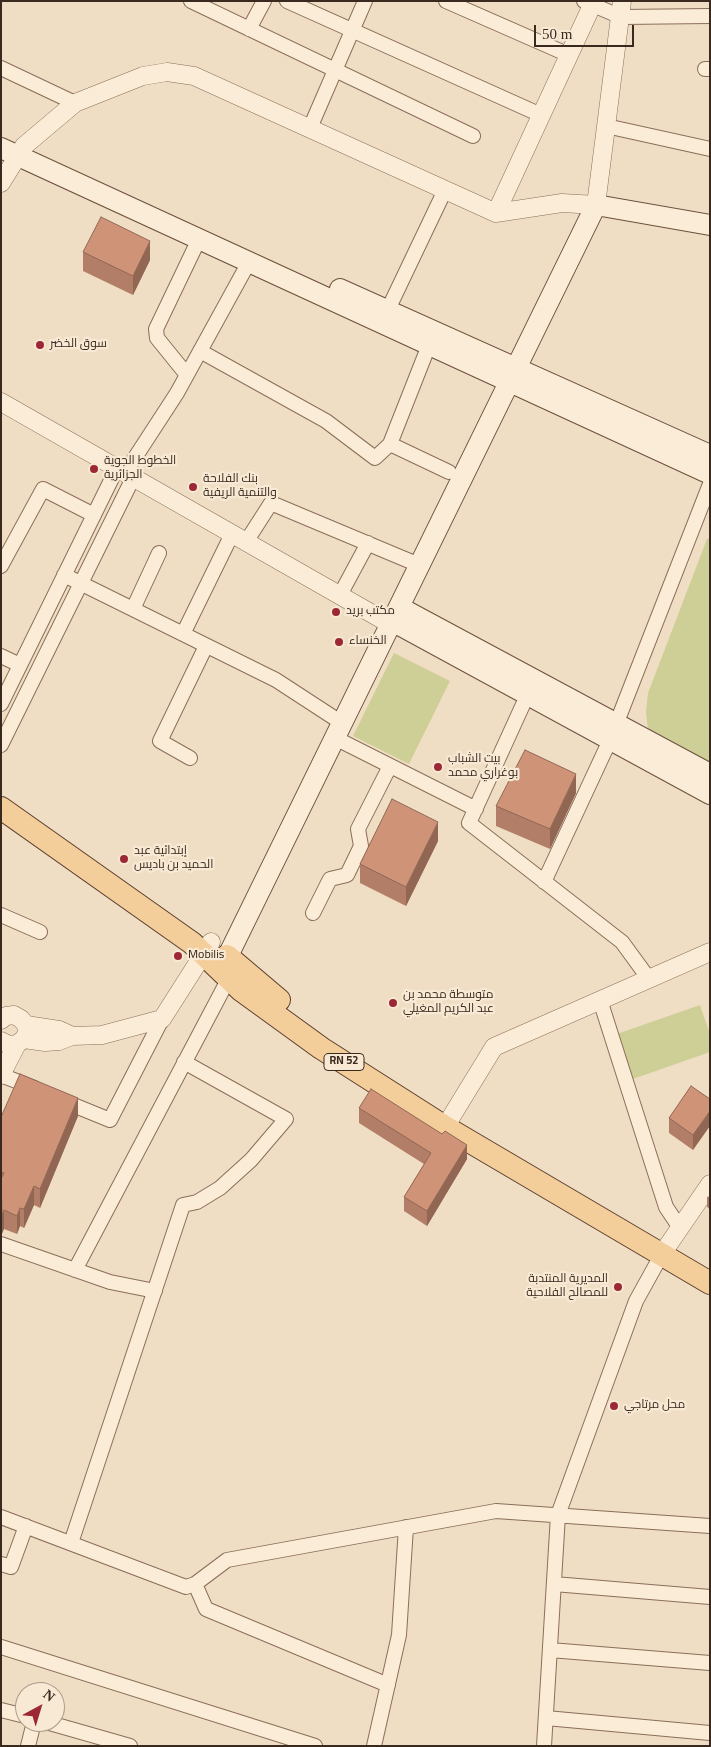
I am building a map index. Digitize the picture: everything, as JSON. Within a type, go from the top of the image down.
[{"type":"main road","points":[[1,135],[14,150],[249,262],[385,316],[429,345],[512,375],[710,456]]},
{"type":"main road","points":[[14,150],[512,375],[710,474]]},
{"type":"main road","points":[[218,960],[338,731],[596,205],[710,224]]},
{"type":"main road","points":[[394,617],[614,732],[710,794]]},
{"type":"main road","points":[[614,732],[710,774]]},
{"type":"main road","name":"RN 52","points":[[1,792],[218,960]]},
{"type":"main road","name":"RN 52","points":[[1,808],[449,1121],[671,1241],[710,1265]]},
{"type":"main road","name":"RN 52","points":[[671,1241],[710,1283]]},
{"type":"street","points":[[191,1],[473,136]]},
{"type":"street","points":[[249,29],[264,1]]},
{"type":"street","points":[[287,1],[541,115]]},
{"type":"street","points":[[310,128],[365,1]]},
{"type":"street","points":[[446,1],[569,55]]},
{"type":"street","points":[[496,213],[569,55],[590,2],[622,9],[710,16]]},
{"type":"street","points":[[1,183],[14,150],[75,104],[143,76],[167,72],[194,76],[496,213],[562,203],[596,205],[622,9]]},
{"type":"street","points":[[1,68],[75,104]]},
{"type":"street","points":[[606,126],[710,149]]},
{"type":"street","points":[[385,316],[445,190]]},
{"type":"street","points":[[187,375],[157,338],[156,329],[199,239]]},
{"type":"street","points":[[1,704],[94,515],[125,473],[187,375],[249,262]]},
{"type":"street","points":[[200,351],[326,421],[375,458],[390,444],[429,345]]},
{"type":"street","points":[[1,402],[340,595],[394,617]]},
{"type":"street","points":[[390,444],[448,472]]},
{"type":"street","points":[[1,744],[81,583],[125,473]]},
{"type":"street","points":[[1,566],[43,489],[94,515]]},
{"type":"street","points":[[544,882],[614,732],[708,494]]},
{"type":"street","points":[[183,634],[239,538],[270,503],[420,565]]},
{"type":"street","points":[[340,595],[368,543]]},
{"type":"street","points":[[134,609],[160,553]]},
{"type":"street","points":[[64,575],[276,680],[338,731],[390,766],[476,809]]},
{"type":"street","points":[[190,758],[160,741],[206,646]]},
{"type":"street","points":[[1,656],[20,665]]},
{"type":"street","points":[[531,687],[469,824],[622,942],[649,979]]},
{"type":"street","points":[[313,912],[330,880],[347,875],[361,846],[358,829],[390,766]]},
{"type":"street","points":[[1,915],[40,932]]},
{"type":"street","points":[[449,1121],[494,1047],[710,952]]},
{"type":"street","points":[[3,1017],[14,1015],[21,1018],[17,1037],[1,1075],[110,1120],[162,1019],[218,960]]},
{"type":"street","points":[[75,1270],[184,1062],[218,960]]},
{"type":"street","points":[[600,1000],[666,1207],[671,1241]]},
{"type":"street","points":[[17,1037],[52,1042],[72,1036],[102,1035],[162,1019]]},
{"type":"street","points":[[71,1544],[183,1205],[196,1202],[220,1188],[251,1160],[286,1119],[184,1062]]},
{"type":"street","points":[[544,1746],[558,1515],[636,1301],[671,1241],[710,1184]]},
{"type":"street","points":[[1,1244],[110,1282],[155,1291]]},
{"type":"street","points":[[1,1517],[186,1587],[195,1584],[227,1560],[496,1511],[710,1526]]},
{"type":"street","points":[[1,1564],[11,1567],[26,1526]]},
{"type":"street","points":[[374,1746],[399,1635],[406,1527]]},
{"type":"street","points":[[195,1584],[206,1609],[388,1685]]},
{"type":"street","points":[[554,1584],[710,1597]]},
{"type":"street","points":[[1,1647],[315,1746]]},
{"type":"street","points":[[550,1650],[710,1663]]},
{"type":"street","points":[[1,1710],[15,1714]]},
{"type":"street","points":[[546,1718],[710,1733]]},
{"type":"street","points":[[65,1727],[130,1746]]},
{"type":"street","points":[[28,1746],[32,1732]]},
{"type":"green space","points":[[710,538],[710,762],[648,730],[646,712],[648,693],[707,539]]},
{"type":"green space","points":[[394,653],[450,681],[409,764],[353,736]]},
{"type":"green space","points":[[700,1005],[710,1034],[710,1052],[633,1079],[617,1034]]},
{"type":"building","points":[[101,217],[150,241],[133,276],[83,252]]},
{"type":"building","points":[[525,750],[576,774],[550,829],[496,806]]},
{"type":"building","points":[[392,799],[438,822],[406,887],[360,864]]},
{"type":"building","points":[[20,1074],[78,1098],[40,1189],[34,1186],[24,1209],[20,1208],[17,1216],[4,1210],[2,1215],[1,1179],[4,1173],[1,1172],[1,1117]]},
{"type":"building","points":[[691,1086],[710,1099],[710,1111],[693,1135],[669,1118]]},
{"type":"building","points":[[371,1089],[442,1134],[445,1131],[467,1145],[427,1211],[404,1197],[431,1153],[359,1108]]},
{"type":"place","name":"سوق الخضر","points":[[40,345]]},
{"type":"place","name":"الخطوط الجوية الجزائرية","points":[[94,469]]},
{"type":"place","name":"بنك الفلاحة والتنمية الريفية","points":[[193,487]]},
{"type":"place","name":"مكتب بريد","points":[[336,612]]},
{"type":"place","name":"الخنساء","points":[[339,642]]},
{"type":"place","name":"بيت الشباب بوغراري محمد","points":[[438,767]]},
{"type":"place","name":"إبتدائية عبد الحميد بن باديس","points":[[124,859]]},
{"type":"place","name":"Mobilis","points":[[178,956]]},
{"type":"place","name":"متوسطة محمد بن عبد الكريم المغيلي","points":[[393,1003]]},
{"type":"place","name":"المديرية المنتدبة للمصالح الفلاحية","points":[[618,1287]]},
{"type":"place","name":"محل مرتاجي","points":[[614,1406]]}]
